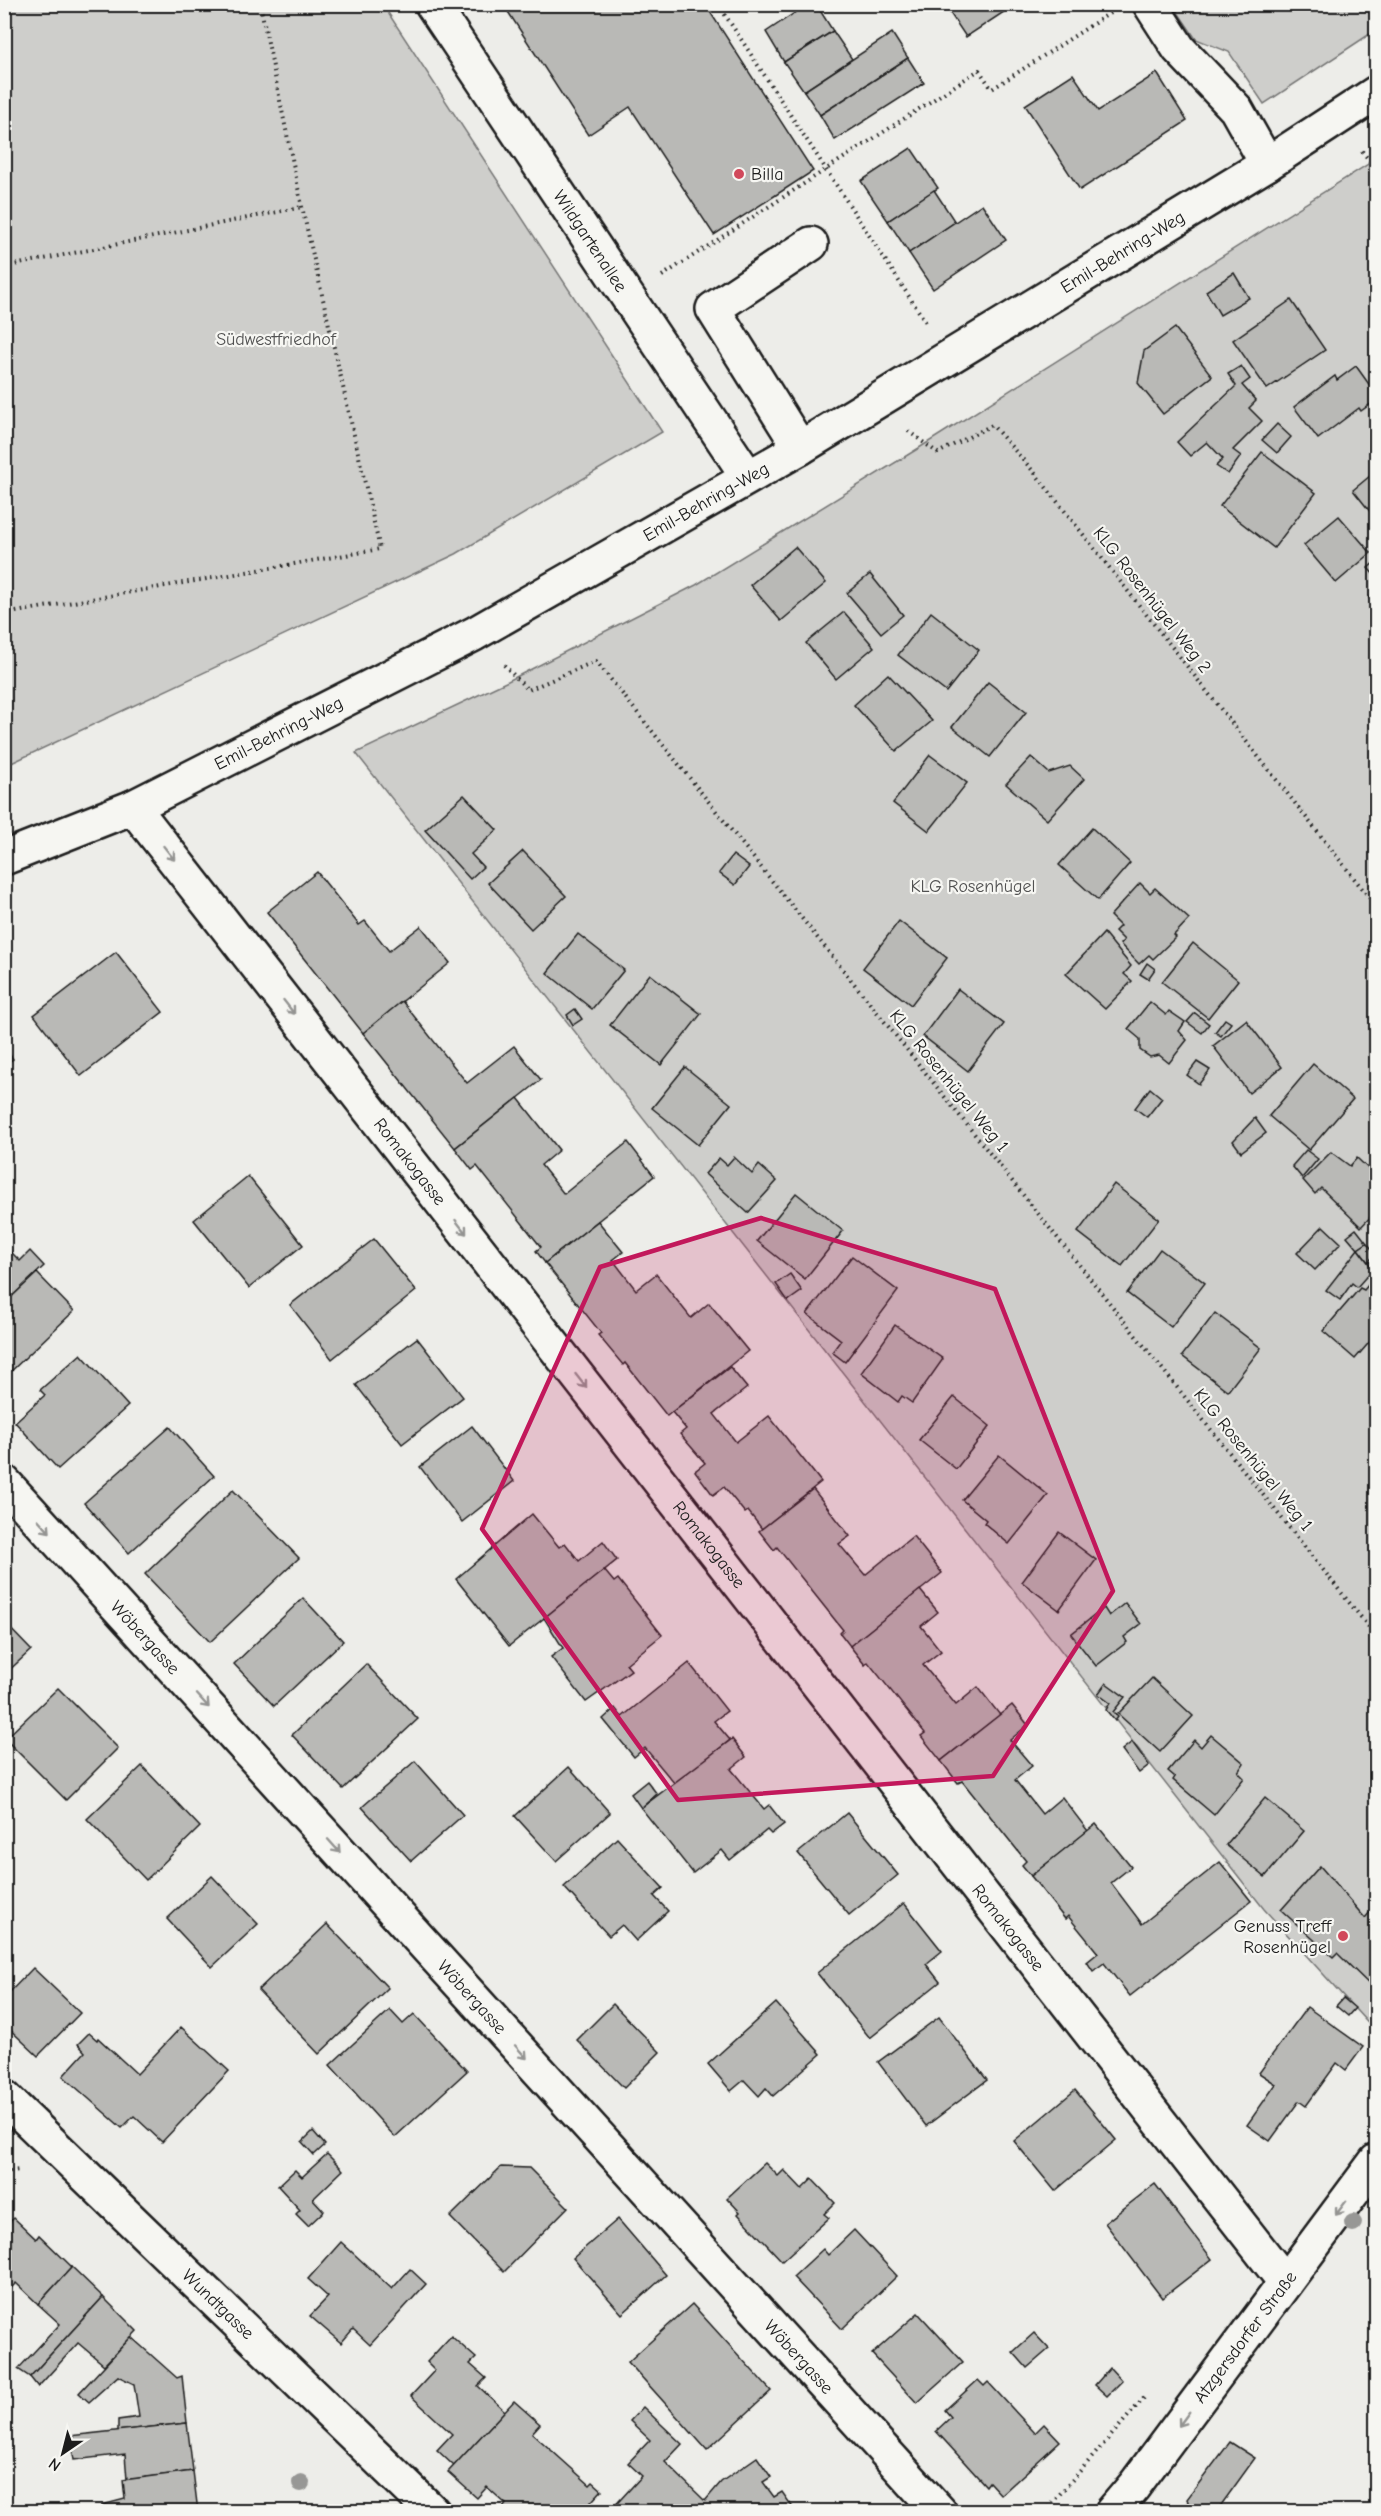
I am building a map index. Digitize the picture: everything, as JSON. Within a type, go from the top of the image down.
[{"type":"street","name":"Wildgartenallee","points":[[432,4],[630,297],[748,477]]},
{"type":"street","points":[[1150,4],[1179,49],[1236,109],[1267,164]]},
{"type":"street","name":"Emil-Behring-Weg","points":[[4,858],[133,807],[474,634],[800,448],[1267,164],[1377,93]]},
{"type":"street","points":[[800,448],[713,309],[811,244]]},
{"type":"street","name":"Romakogasse","points":[[133,807],[1285,2282]]},
{"type":"street","name":"Wöbergasse","points":[[4,1482],[940,2511]]},
{"type":"street","name":"Wundtgasse","points":[[4,2097],[433,2511]]},
{"type":"street","name":"Atzgersdorfer Straße","points":[[1112,2511],[1137,2499],[1285,2282],[1377,2161]]},
{"type":"path","points":[[4,614],[380,549],[302,207],[260,4]]},
{"type":"path","points":[[718,4],[949,357]]},
{"type":"path","points":[[630,297],[979,70],[992,89],[1113,11]]},
{"type":"path","points":[[4,267],[302,207]]},
{"type":"path","name":"KLG Rosenhügel Weg 2","points":[[871,405],[938,453],[992,425],[1034,472],[1377,906]]},
{"type":"path","name":"KLG Rosenhügel Weg 1","points":[[474,634],[528,690],[596,661],[1377,1636]]},
{"type":"highlighted area","points":[[761,1218],[995,1289],[1113,1591],[993,1776],[678,1800],[482,1529],[600,1267]]},
{"type":"green space","name":"Südwestfriedhof","points":[[4,5],[383,5],[662,432],[456,554],[5,766]]},
{"type":"green space","points":[[1173,5],[1376,5],[1376,30],[1264,104],[1229,52],[1196,39]]},
{"type":"green space","name":"KLG Rosenhügel","points":[[1376,159],[1376,2032],[1264,1909],[356,753],[508,681],[696,585],[919,448]]},
{"type":"building","points":[[503,4],[705,4],[813,171],[714,235],[630,107],[588,135]]},
{"type":"building","points":[[808,4],[816,4],[833,31],[784,62],[766,32]]},
{"type":"building","points":[[944,4],[1016,4],[966,37]]},
{"type":"building","points":[[833,31],[852,59],[804,91],[784,62]]},
{"type":"building","points":[[892,33],[908,58],[820,115],[804,91]]},
{"type":"building","points":[[908,58],[924,83],[835,140],[820,115]]},
{"type":"building","points":[[1157,73],[1187,121],[1080,190],[1025,105],[1073,74],[1098,111]]},
{"type":"building","points":[[911,148],[938,188],[888,221],[861,181]]},
{"type":"building","points":[[934,190],[955,222],[909,253],[888,221]]},
{"type":"building","points":[[982,204],[1006,240],[933,289],[909,253]]},
{"type":"building","points":[[1234,273],[1249,298],[1220,315],[1206,291]]},
{"type":"building","points":[[1291,300],[1325,350],[1267,389],[1233,340]]},
{"type":"building","points":[[1175,328],[1212,376],[1163,414],[1138,383],[1144,351]]},
{"type":"building","points":[[1241,366],[1250,379],[1242,385],[1256,401],[1249,408],[1262,421],[1233,450],[1241,456],[1228,474],[1216,466],[1223,459],[1207,442],[1190,456],[1177,442],[1236,386],[1228,374]]},
{"type":"building","points":[[1356,366],[1376,394],[1376,400],[1361,411],[1359,408],[1318,439],[1294,407],[1335,376],[1337,380]]},
{"type":"building","points":[[1277,424],[1291,437],[1277,453],[1262,440]]},
{"type":"building","points":[[1262,452],[1316,493],[1274,548],[1220,506]]},
{"type":"building","points":[[1376,471],[1376,519],[1353,490]]},
{"type":"building","points":[[1339,516],[1371,553],[1336,583],[1304,545]]},
{"type":"building","points":[[795,547],[826,583],[781,621],[750,585]]},
{"type":"building","points":[[1376,561],[1376,577],[1368,568]]},
{"type":"building","points":[[870,574],[903,615],[881,633],[847,593]]},
{"type":"building","points":[[1376,592],[1376,608],[1369,598]]},
{"type":"building","points":[[844,612],[874,647],[836,679],[806,643]]},
{"type":"building","points":[[931,612],[979,650],[946,692],[898,655]]},
{"type":"building","points":[[888,674],[932,721],[896,751],[854,705]]},
{"type":"building","points":[[988,682],[1026,712],[990,757],[952,727]]},
{"type":"building","points":[[930,755],[967,783],[929,831],[893,803]]},
{"type":"building","points":[[1031,757],[1049,773],[1070,766],[1084,779],[1047,820],[1006,784]]},
{"type":"building","points":[[464,795],[497,830],[471,854],[483,867],[470,879],[425,830]]},
{"type":"building","points":[[1092,828],[1130,863],[1098,900],[1059,865]]},
{"type":"building","points":[[523,851],[566,896],[531,929],[488,883]]},
{"type":"building","points":[[733,855],[749,867],[735,885],[719,873]]},
{"type":"building","points":[[317,872],[359,925],[365,921],[389,951],[421,926],[450,963],[363,1033],[267,912]]},
{"type":"building","points":[[1140,883],[1150,893],[1155,888],[1189,919],[1174,935],[1176,937],[1153,959],[1149,955],[1139,964],[1120,944],[1124,940],[1115,931],[1120,926],[1110,916]]},
{"type":"building","points":[[899,921],[947,958],[911,1005],[863,968]]},
{"type":"building","points":[[1104,933],[1131,966],[1124,974],[1132,981],[1105,1009],[1066,974]]},
{"type":"building","points":[[578,934],[624,970],[592,1009],[547,973]]},
{"type":"building","points":[[1193,943],[1238,980],[1208,1018],[1162,982]]},
{"type":"building","points":[[116,952],[163,1012],[81,1076],[34,1015]]},
{"type":"building","points":[[1147,963],[1155,969],[1148,979],[1140,974]]},
{"type":"building","points":[[650,974],[701,1014],[661,1065],[610,1025]]},
{"type":"building","points":[[958,989],[1004,1024],[968,1071],[923,1036]]},
{"type":"building","points":[[402,1001],[467,1083],[514,1046],[541,1080],[455,1148],[363,1033]]},
{"type":"building","points":[[1150,1002],[1166,1015],[1169,1011],[1185,1022],[1179,1031],[1187,1040],[1169,1063],[1159,1055],[1150,1057],[1140,1050],[1140,1039],[1128,1029]]},
{"type":"building","points":[[575,1009],[582,1019],[573,1025],[567,1015]]},
{"type":"building","points":[[1195,1013],[1209,1024],[1202,1033],[1187,1022]]},
{"type":"building","points":[[1225,1019],[1231,1023],[1221,1036],[1215,1032]]},
{"type":"building","points":[[1246,1020],[1282,1067],[1249,1093],[1213,1046]]},
{"type":"building","points":[[4,1047],[13,1059],[4,1065]]},
{"type":"building","points":[[1197,1062],[1210,1070],[1199,1084],[1187,1075]]},
{"type":"building","points":[[1313,1064],[1353,1099],[1309,1150],[1269,1116]]},
{"type":"building","points":[[685,1067],[731,1104],[698,1145],[652,1108]]},
{"type":"building","points":[[1150,1088],[1162,1098],[1147,1117],[1135,1108]]},
{"type":"building","points":[[518,1098],[559,1150],[541,1165],[564,1194],[628,1142],[654,1176],[545,1263],[536,1251],[541,1247],[477,1166],[472,1170],[455,1148]]},
{"type":"building","points":[[1255,1118],[1266,1133],[1241,1152],[1233,1141]]},
{"type":"building","points":[[1306,1150],[1318,1159],[1302,1178],[1292,1166]]},
{"type":"building","points":[[1331,1152],[1350,1166],[1357,1158],[1376,1176],[1376,1211],[1361,1227],[1321,1188],[1315,1194],[1303,1180]]},
{"type":"building","points":[[734,1157],[752,1174],[759,1165],[777,1181],[748,1213],[705,1174],[719,1158],[727,1165]]},
{"type":"building","points":[[248,1176],[303,1245],[249,1288],[194,1220]]},
{"type":"building","points":[[1114,1184],[1159,1219],[1122,1266],[1078,1232]]},
{"type":"building","points":[[796,1193],[843,1231],[805,1279],[757,1241]]},
{"type":"building","points":[[598,1221],[623,1252],[613,1260],[636,1290],[656,1274],[691,1318],[709,1303],[748,1351],[667,1416],[625,1363],[623,1365],[598,1335],[601,1333],[545,1263]]},
{"type":"building","points":[[1323,1226],[1341,1243],[1315,1270],[1297,1253]]},
{"type":"building","points":[[1356,1229],[1367,1243],[1358,1249],[1347,1236]]},
{"type":"building","points":[[374,1239],[416,1291],[332,1359],[290,1305]]},
{"type":"building","points":[[1367,1243],[1376,1254],[1368,1262],[1358,1249]]},
{"type":"building","points":[[4,1245],[20,1261],[30,1251],[44,1266],[4,1304]]},
{"type":"building","points":[[1160,1249],[1205,1283],[1171,1327],[1127,1293]]},
{"type":"building","points":[[1358,1249],[1373,1269],[1357,1287],[1352,1283],[1340,1300],[1326,1290]]},
{"type":"building","points":[[852,1256],[898,1291],[845,1362],[832,1352],[841,1340],[807,1314]]},
{"type":"building","points":[[37,1273],[74,1311],[4,1378],[4,1304]]},
{"type":"building","points":[[790,1274],[802,1291],[788,1301],[776,1284]]},
{"type":"building","points":[[1369,1284],[1376,1289],[1376,1342],[1373,1338],[1355,1359],[1323,1331],[1360,1288],[1364,1290]]},
{"type":"building","points":[[1215,1313],[1261,1348],[1228,1391],[1182,1356]]},
{"type":"building","points":[[895,1325],[943,1359],[912,1403],[902,1396],[898,1402],[861,1373]]},
{"type":"building","points":[[417,1338],[463,1397],[402,1444],[356,1385]]},
{"type":"building","points":[[81,1354],[128,1406],[58,1469],[15,1422],[45,1395],[40,1390]]},
{"type":"building","points":[[730,1367],[747,1388],[714,1414],[736,1442],[769,1416],[821,1482],[762,1529],[748,1511],[745,1513],[724,1487],[713,1495],[695,1471],[705,1463],[680,1434],[686,1429],[672,1412]]},
{"type":"building","points":[[954,1397],[990,1426],[956,1469],[919,1440]]},
{"type":"building","points":[[472,1426],[514,1481],[462,1522],[420,1467]]},
{"type":"building","points":[[170,1427],[214,1476],[129,1553],[84,1503]]},
{"type":"building","points":[[999,1455],[1048,1495],[1009,1544],[984,1523],[986,1520],[962,1500]]},
{"type":"building","points":[[813,1489],[850,1536],[839,1544],[865,1575],[913,1536],[942,1573],[850,1646],[840,1633],[843,1630],[777,1547],[774,1550],[759,1531]]},
{"type":"building","points":[[233,1490],[299,1558],[210,1642],[145,1574]]},
{"type":"building","points":[[532,1514],[559,1547],[565,1543],[579,1561],[603,1541],[617,1560],[509,1646],[456,1579]]},
{"type":"building","points":[[1059,1532],[1096,1560],[1059,1610],[1022,1582]]},
{"type":"building","points":[[604,1570],[614,1582],[618,1579],[662,1635],[626,1664],[631,1670],[586,1702],[551,1657],[563,1648],[544,1618]]},
{"type":"building","points":[[920,1590],[938,1612],[921,1626],[941,1651],[923,1665],[956,1705],[978,1687],[1000,1715],[941,1761],[921,1736],[925,1733],[868,1662],[865,1665],[850,1646]]},
{"type":"building","points":[[303,1598],[343,1641],[274,1706],[234,1664]]},
{"type":"building","points":[[1125,1603],[1141,1624],[1124,1637],[1127,1642],[1096,1666],[1071,1634],[1104,1608],[1109,1616]]},
{"type":"building","points":[[4,1622],[31,1650],[4,1675]]},
{"type":"building","points":[[689,1663],[727,1711],[714,1721],[730,1740],[675,1784],[645,1748],[634,1757],[603,1719],[615,1708],[622,1717]]},
{"type":"building","points":[[366,1664],[418,1719],[343,1789],[292,1735]]},
{"type":"building","points":[[1152,1678],[1193,1716],[1160,1752],[1118,1714]]},
{"type":"building","points":[[1106,1683],[1125,1697],[1113,1712],[1118,1717],[1115,1721],[1106,1710],[1110,1703],[1098,1694]]},
{"type":"building","points":[[58,1688],[118,1748],[66,1800],[5,1739]]},
{"type":"building","points":[[1012,1705],[1028,1725],[1010,1740],[1032,1766],[1015,1780],[1042,1814],[1062,1797],[1088,1831],[1031,1876],[1022,1865],[1026,1861],[962,1781],[958,1783],[941,1761]]},
{"type":"building","points":[[1211,1735],[1244,1763],[1238,1772],[1244,1778],[1214,1815],[1173,1780],[1175,1777],[1168,1771],[1194,1740],[1201,1747]]},
{"type":"building","points":[[732,1739],[746,1757],[731,1769],[764,1809],[769,1805],[784,1824],[771,1834],[767,1830],[730,1860],[722,1850],[693,1873],[641,1808]]},
{"type":"building","points":[[1132,1742],[1149,1765],[1139,1773],[1122,1750]]},
{"type":"building","points":[[415,1761],[463,1815],[411,1861],[362,1807]]},
{"type":"building","points":[[142,1766],[200,1827],[146,1880],[87,1819]]},
{"type":"building","points":[[569,1767],[610,1813],[556,1861],[515,1816]]},
{"type":"building","points":[[647,1781],[657,1794],[641,1808],[631,1794]]},
{"type":"building","points":[[1265,1798],[1304,1831],[1265,1877],[1226,1845]]},
{"type":"building","points":[[847,1813],[898,1875],[849,1915],[798,1853]]},
{"type":"building","points":[[1096,1824],[1131,1867],[1111,1883],[1142,1924],[1220,1862],[1251,1901],[1130,1996],[1104,1963],[1093,1971],[1087,1962],[1098,1953],[1068,1916],[1065,1919],[1031,1876]]},
{"type":"building","points":[[617,1838],[663,1888],[654,1896],[668,1911],[636,1941],[622,1925],[609,1936],[564,1887]]},
{"type":"building","name":"Genuss Treff Rosenhügel","points":[[1320,1866],[1365,1918],[1376,1905],[1376,1991],[1337,1953],[1333,1957],[1281,1910]]},
{"type":"building","points":[[212,1876],[258,1924],[212,1967],[167,1919]]},
{"type":"building","points":[[904,1903],[942,1951],[926,1964],[940,1982],[870,2038],[817,1973]]},
{"type":"building","points":[[327,1924],[388,1988],[319,2054],[258,1990]]},
{"type":"building","points":[[33,1968],[80,2013],[38,2056],[4,2024],[4,1998]]},
{"type":"building","points":[[1343,1998],[1355,2008],[1348,2016],[1336,2006]]},
{"type":"building","points":[[776,2003],[821,2054],[773,2096],[766,2088],[759,2096],[744,2080],[731,2091],[708,2064]]},
{"type":"building","points":[[613,2004],[660,2052],[624,2088],[577,2040]]},
{"type":"building","points":[[1307,2007],[1363,2047],[1346,2070],[1337,2063],[1306,2106],[1299,2101],[1270,2141],[1247,2125],[1276,2084],[1259,2073]]},
{"type":"building","points":[[390,2010],[403,2024],[414,2014],[467,2071],[395,2137],[330,2065]]},
{"type":"building","points":[[939,2017],[987,2080],[926,2126],[878,2062]]},
{"type":"building","points":[[181,2027],[229,2071],[162,2142],[134,2116],[122,2128],[63,2076],[85,2052],[78,2044],[89,2033],[97,2040],[98,2038],[137,2074]]},
{"type":"building","points":[[1075,2090],[1116,2140],[1055,2191],[1014,2141]]},
{"type":"building","points":[[313,2131],[325,2145],[314,2155],[302,2142]]},
{"type":"building","points":[[327,2154],[343,2170],[313,2199],[324,2211],[308,2226],[296,2214],[300,2210],[278,2186],[295,2170],[302,2177]]},
{"type":"building","points":[[765,2163],[778,2176],[784,2170],[802,2189],[812,2179],[835,2203],[824,2214],[829,2218],[782,2261],[738,2214],[740,2212],[727,2198]]},
{"type":"building","points":[[501,2167],[529,2168],[568,2207],[504,2272],[450,2217]]},
{"type":"building","points":[[1155,2184],[1212,2259],[1162,2298],[1105,2223]]},
{"type":"building","points":[[14,2218],[36,2239],[39,2235],[72,2267],[38,2304],[16,2283],[4,2295],[4,2227]]},
{"type":"building","points":[[618,2219],[666,2275],[622,2314],[573,2258]]},
{"type":"building","points":[[854,2230],[897,2276],[842,2329],[793,2277],[823,2249],[828,2255]]},
{"type":"building","points":[[341,2242],[392,2289],[410,2269],[426,2284],[370,2345],[353,2329],[341,2343],[310,2316],[328,2297],[308,2279]]},
{"type":"building","points":[[72,2267],[103,2297],[30,2377],[18,2369],[60,2324],[38,2304]]},
{"type":"building","points":[[103,2297],[137,2331],[104,2365],[78,2343],[38,2387],[30,2377]]},
{"type":"building","points":[[692,2304],[771,2391],[707,2450],[628,2362]]},
{"type":"building","points":[[918,2313],[963,2362],[917,2403],[872,2354]]},
{"type":"building","points":[[1034,2333],[1049,2349],[1027,2368],[1013,2352]]},
{"type":"building","points":[[451,2336],[476,2358],[470,2364],[486,2378],[478,2386],[505,2411],[454,2466],[437,2450],[452,2434],[411,2396],[435,2370],[427,2362]]},
{"type":"building","points":[[131,2337],[177,2378],[182,2376],[187,2423],[118,2431],[118,2420],[139,2417],[134,2384],[118,2376],[89,2402],[79,2393]]},
{"type":"building","points":[[1110,2368],[1122,2381],[1107,2396],[1095,2385]]},
{"type":"building","points":[[978,2380],[984,2386],[988,2382],[1035,2433],[1044,2424],[1060,2441],[1001,2495],[989,2482],[986,2486],[936,2431],[951,2417],[945,2410]]},
{"type":"building","points":[[514,2401],[540,2424],[532,2433],[590,2485],[593,2482],[602,2490],[582,2512],[500,2512],[506,2504],[487,2487],[477,2498],[448,2472]]},
{"type":"building","points":[[643,2407],[682,2444],[665,2462],[705,2501],[721,2482],[757,2457],[771,2477],[763,2482],[774,2497],[782,2492],[796,2512],[609,2512],[642,2476],[628,2463],[650,2440],[630,2421]]},
{"type":"building","points":[[187,2423],[193,2471],[127,2480],[125,2454],[74,2460],[70,2436]]},
{"type":"building","points":[[1230,2442],[1255,2458],[1216,2512],[1192,2512],[1187,2499]]},
{"type":"building","points":[[193,2471],[198,2512],[102,2512],[102,2505],[125,2499],[123,2480]]},
{"type":"place","name":"Billa","points":[[739,174]]},
{"type":"place","name":"Genuss Treff Rosenhügel","points":[[1343,1936]]}]
